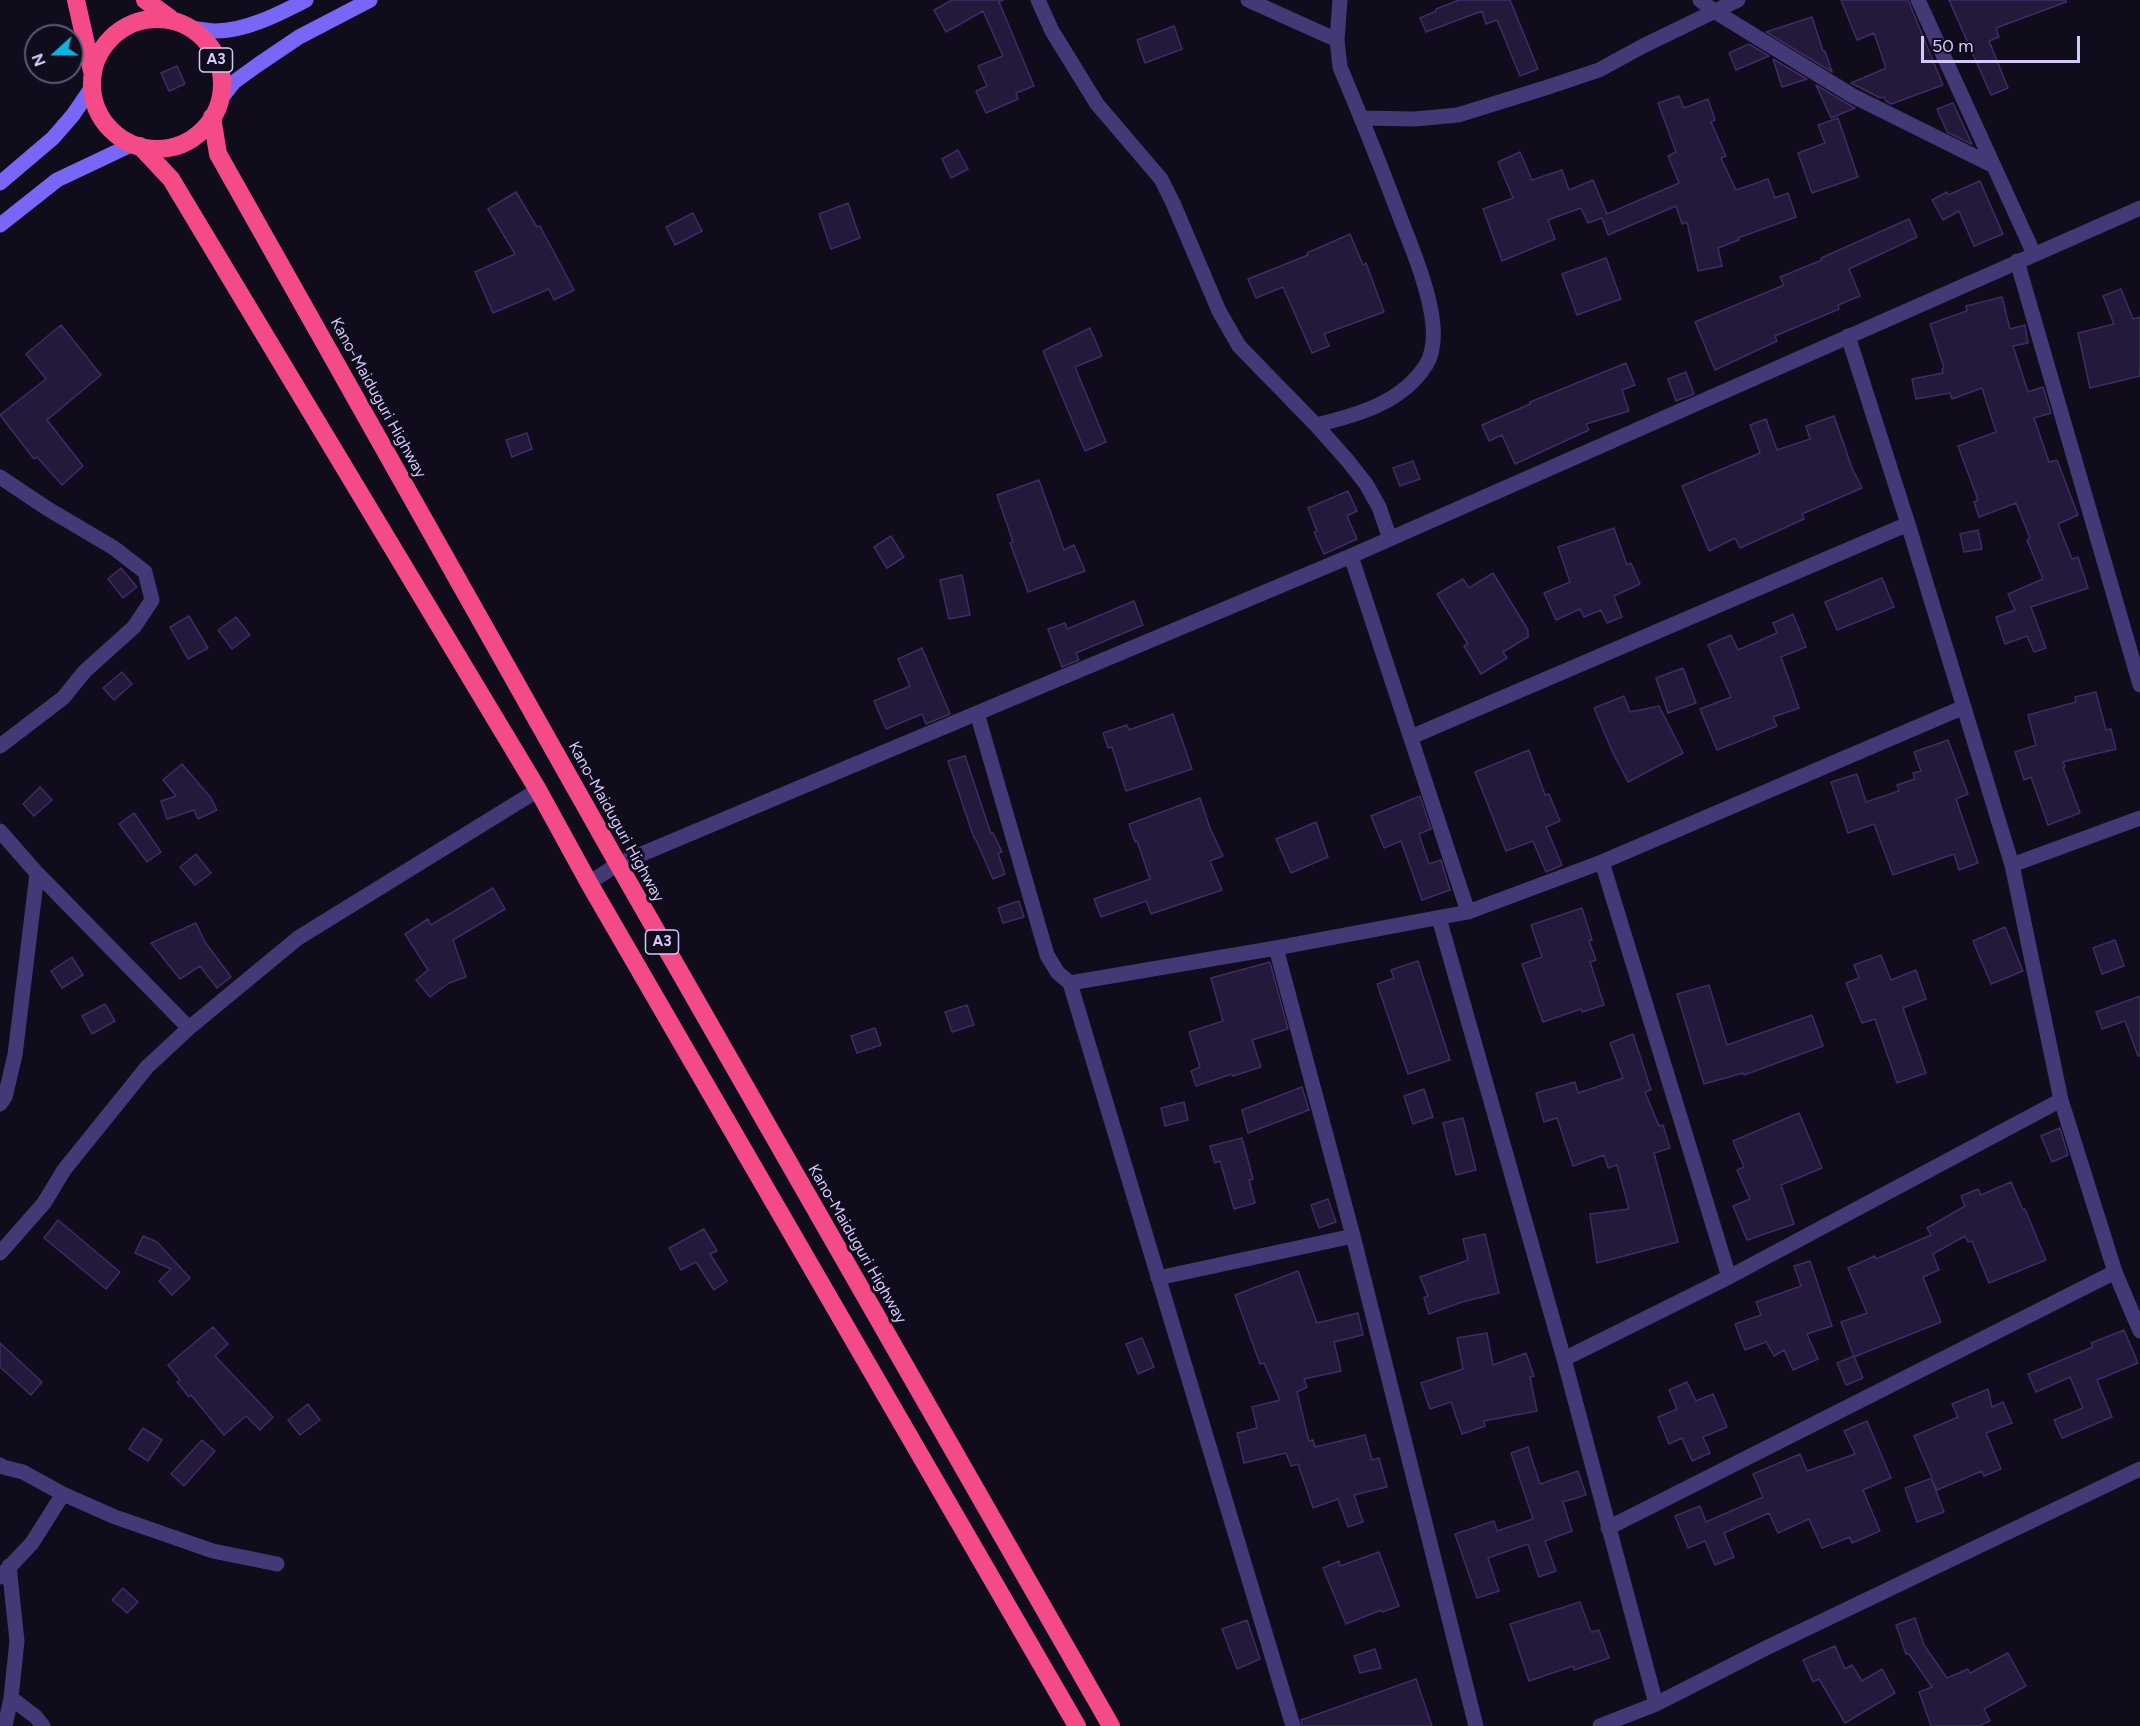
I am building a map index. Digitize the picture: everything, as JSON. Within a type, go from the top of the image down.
[{"type":"highway","name":"A3","points":[[76,0],[95,105],[104,122],[117,135],[136,145],[171,179],[538,790],[589,883],[1077,1726]]},
{"type":"highway","name":"A3","points":[[145,0],[203,38],[213,52],[219,68],[221,84],[216,109]]},
{"type":"highway","points":[[92,80],[99,52],[113,35],[132,23],[153,18],[182,24]]},
{"type":"highway","points":[[136,145],[156,148],[173,147],[189,140],[202,130],[216,109]]},
{"type":"highway","name":"Kano-Maiduguri Highway","points":[[216,109],[219,154],[618,864],[1111,1726]]},
{"type":"main road","points":[[182,24],[215,31],[241,27],[287,10],[306,0]]},
{"type":"main road","points":[[216,109],[234,82],[283,48],[370,0]]},
{"type":"main road","points":[[0,183],[53,138],[73,115],[92,80]]},
{"type":"main road","points":[[0,225],[57,180],[136,145]]},
{"type":"street","points":[[1038,0],[1052,31],[1097,104],[1161,179],[1219,311],[1239,346],[1316,425],[1366,484],[1379,507],[1390,539]]},
{"type":"street","points":[[1248,0],[1337,39]]},
{"type":"street","points":[[1316,425],[1359,415],[1388,401],[1411,382],[1427,364],[1432,346],[1433,324],[1415,256],[1340,67],[1337,39],[1340,0]]},
{"type":"street","points":[[1700,0],[1714,11],[1853,96],[1994,166]]},
{"type":"street","points":[[1361,118],[1414,119],[1458,115],[1599,70],[1737,0]]},
{"type":"street","points":[[1918,0],[2034,254]]},
{"type":"street","points":[[589,883],[618,864],[1351,556],[2140,208]]},
{"type":"street","points":[[2017,261],[2140,686]]},
{"type":"street","points":[[1848,336],[2012,865],[2061,1100],[2115,1272],[2140,1331]]},
{"type":"street","points":[[0,477],[114,548],[145,572],[152,600],[134,627],[85,671],[63,699],[0,746]]},
{"type":"street","points":[[1411,737],[1908,524]]},
{"type":"street","points":[[1351,556],[1468,912]]},
{"type":"street","points":[[1070,983],[1468,912],[1602,862],[1964,707]]},
{"type":"street","points":[[977,713],[1047,955],[1058,973],[1070,983],[1293,1726]]},
{"type":"street","points":[[0,1253],[44,1203],[64,1170],[147,1067],[189,1028],[298,938],[538,790]]},
{"type":"street","points":[[2012,865],[2140,818]]},
{"type":"street","points":[[0,831],[37,874],[189,1028]]},
{"type":"street","points":[[1602,862],[1729,1277]]},
{"type":"street","points":[[0,1104],[5,1097],[15,1055],[37,874]]},
{"type":"street","points":[[1439,918],[1564,1359],[1656,1704]]},
{"type":"street","points":[[1276,948],[1353,1236],[1476,1726]]},
{"type":"street","points":[[1564,1359],[1729,1277],[2061,1100]]},
{"type":"street","points":[[1158,1278],[1353,1236]]},
{"type":"street","points":[[1608,1528],[2115,1272]]},
{"type":"street","points":[[0,1465],[22,1472],[63,1494],[115,1517],[213,1551],[277,1564]]},
{"type":"street","points":[[1600,1726],[1656,1704],[1766,1648],[2140,1469]]},
{"type":"street","points":[[5,1726],[11,1698],[16,1641],[5,1572],[32,1543],[63,1494]]},
{"type":"street","points":[[11,1698],[36,1717],[43,1726]]},
{"type":"building","points":[[952,0],[1003,0],[999,2],[1034,86],[1016,93],[1018,99],[986,113],[976,91],[987,86],[978,66],[1003,56],[983,11],[946,32],[934,10]]},
{"type":"building","points":[[1459,0],[1510,0],[1538,69],[1520,76],[1497,20],[1486,24],[1482,11],[1426,32],[1420,18]]},
{"type":"building","points":[[1841,0],[1908,0],[1943,85],[1891,104],[1884,97],[1880,98],[1851,83],[1886,68],[1874,33],[1857,40]]},
{"type":"building","points":[[1949,0],[2066,0],[2066,2],[1996,28],[1999,37],[1989,41],[2008,88],[1991,95]]},
{"type":"building","points":[[1812,17],[1823,51],[1825,51],[1832,72],[1766,32]]},
{"type":"building","points":[[1174,26],[1182,49],[1145,63],[1137,40]]},
{"type":"building","points":[[1749,44],[1769,56],[1736,70],[1729,53]]},
{"type":"building","points":[[1773,59],[1807,79],[1782,87]]},
{"type":"building","points":[[177,66],[185,84],[169,91],[161,73]]},
{"type":"building","points":[[1816,85],[1848,104],[1855,108],[1831,118]]},
{"type":"building","points":[[1679,96],[1684,108],[1708,99],[1715,120],[1711,122],[1726,156],[1721,158],[1736,190],[1768,179],[1775,198],[1788,193],[1796,217],[1738,238],[1739,240],[1718,248],[1722,266],[1698,271],[1687,222],[1682,224],[1676,206],[1608,235],[1602,218],[1588,223],[1581,208],[1548,220],[1555,239],[1502,261],[1483,209],[1513,198],[1498,162],[1520,152],[1532,180],[1562,170],[1569,190],[1593,180],[1607,214],[1679,183],[1668,156],[1676,152],[1658,103]]},
{"type":"building","points":[[1953,103],[1972,144],[1947,132],[1937,109]]},
{"type":"building","points":[[1838,118],[1858,177],[1812,193],[1798,153],[1825,143],[1818,125]]},
{"type":"building","points":[[958,150],[968,169],[951,178],[942,159]]},
{"type":"building","points":[[1980,181],[2003,234],[1974,246],[1959,211],[1943,220],[1932,200],[1947,192],[1948,195]]},
{"type":"building","points":[[516,192],[537,227],[540,226],[574,290],[554,300],[549,289],[493,313],[475,272],[515,254],[488,209]]},
{"type":"building","points":[[848,203],[860,238],[831,249],[819,214]]},
{"type":"building","points":[[693,213],[702,231],[675,245],[666,227]]},
{"type":"building","points":[[1909,219],[1917,237],[1849,269],[1860,296],[1838,305],[1839,309],[1775,336],[1777,341],[1715,370],[1695,322],[1784,285],[1780,277]]},
{"type":"building","points":[[1350,234],[1363,265],[1366,263],[1384,312],[1324,334],[1329,346],[1312,353],[1283,287],[1256,298],[1248,279],[1308,255],[1307,253]]},
{"type":"building","points":[[1606,258],[1621,299],[1577,315],[1562,274]]},
{"type":"building","points":[[2121,289],[2133,319],[2140,317],[2140,376],[2090,388],[2078,333],[2114,324],[2103,296]]},
{"type":"building","points":[[2002,297],[2010,329],[2025,325],[2028,343],[2013,346],[2028,392],[2043,387],[2051,413],[2034,418],[2049,462],[2057,460],[2078,515],[2058,524],[2072,559],[2078,557],[2088,588],[2031,607],[2046,648],[2034,652],[2027,636],[2005,644],[1996,617],[2015,610],[2008,594],[2043,579],[2027,540],[2030,538],[2016,503],[1979,517],[1974,502],[1978,500],[1958,446],[1996,432],[1982,388],[1952,399],[1950,393],[1916,399],[1912,379],[1943,373],[1944,368],[1930,324],[1967,311],[1966,306]]},
{"type":"building","points":[[61,325],[101,375],[47,420],[83,466],[62,485],[37,457],[34,459],[0,415],[46,379],[26,354]]},
{"type":"building","points":[[1090,328],[1102,356],[1075,367],[1106,442],[1085,451],[1043,351]]},
{"type":"building","points":[[1626,363],[1635,385],[1622,390],[1629,411],[1586,424],[1589,430],[1515,464],[1502,435],[1489,441],[1482,425],[1530,404],[1530,402]]},
{"type":"building","points":[[1686,372],[1694,394],[1676,401],[1668,379]]},
{"type":"building","points":[[1834,416],[1852,468],[1862,488],[1802,514],[1804,519],[1740,548],[1735,538],[1709,551],[1682,486],[1760,453],[1750,425],[1766,419],[1777,450],[1810,439],[1806,426]]},
{"type":"building","points":[[527,433],[532,449],[512,457],[506,440]]},
{"type":"building","points":[[1413,461],[1420,479],[1400,486],[1393,468]]},
{"type":"building","points":[[1039,480],[1064,550],[1074,545],[1085,571],[1028,592],[1010,543],[1013,542],[997,495]]},
{"type":"building","points":[[1348,491],[1357,511],[1347,516],[1357,539],[1324,554],[1314,532],[1317,531],[1308,508]]},
{"type":"building","points":[[1614,528],[1627,565],[1631,563],[1640,584],[1614,596],[1622,617],[1607,623],[1601,610],[1584,617],[1580,609],[1556,620],[1544,593],[1570,582],[1558,547]]},
{"type":"building","points":[[1978,530],[1982,549],[1964,552],[1960,534]]},
{"type":"building","points":[[891,536],[904,557],[887,568],[874,547]]},
{"type":"building","points":[[121,568],[137,587],[123,598],[108,579]]},
{"type":"building","points":[[1493,573],[1528,630],[1528,637],[1503,652],[1507,658],[1481,674],[1464,646],[1468,644],[1437,594],[1463,579],[1469,588]]},
{"type":"building","points":[[962,575],[970,615],[949,619],[940,580]]},
{"type":"building","points":[[1882,578],[1894,607],[1837,630],[1825,602]]},
{"type":"building","points":[[1134,601],[1143,625],[1076,653],[1079,660],[1062,667],[1048,629],[1065,623],[1067,629]]},
{"type":"building","points":[[1793,614],[1806,647],[1781,657],[1799,708],[1773,717],[1777,726],[1717,750],[1700,709],[1731,697],[1708,645],[1731,635],[1738,650],[1777,633],[1773,623]]},
{"type":"building","points":[[189,616],[208,648],[188,659],[170,627]]},
{"type":"building","points":[[236,617],[250,635],[232,649],[218,630]]},
{"type":"building","points":[[922,648],[950,714],[926,724],[922,714],[886,729],[874,701],[910,686],[898,659]]},
{"type":"building","points":[[1683,668],[1696,703],[1668,713],[1656,678]]},
{"type":"building","points":[[122,672],[132,684],[114,700],[103,688]]},
{"type":"building","points":[[2096,692],[2106,730],[2111,729],[2116,749],[2063,762],[2080,813],[2048,825],[2031,777],[2024,780],[2015,752],[2036,745],[2028,715],[2076,702],[2075,697]]},
{"type":"building","points":[[1624,696],[1630,712],[1659,706],[1683,753],[1628,782],[1594,708]]},
{"type":"building","points":[[1173,714],[1192,769],[1126,791],[1112,747],[1108,748],[1103,733],[1127,725],[1129,730]]},
{"type":"building","points":[[1948,740],[1968,794],[1956,799],[1978,863],[1959,870],[1954,854],[1893,875],[1874,824],[1848,833],[1831,782],[1857,774],[1866,802],[1899,791],[1897,785],[1915,779],[1913,773],[1921,771],[1914,752]]},
{"type":"building","points":[[1529,750],[1545,795],[1549,794],[1560,821],[1546,827],[1562,865],[1546,872],[1533,841],[1506,851],[1475,772]]},
{"type":"building","points":[[965,756],[991,834],[993,833],[1002,852],[998,853],[1005,874],[993,879],[974,838],[948,761]]},
{"type":"building","points":[[182,764],[211,798],[217,810],[198,819],[194,810],[167,819],[161,801],[176,796],[163,780]]},
{"type":"building","points":[[40,787],[52,800],[34,816],[23,804]]},
{"type":"building","points":[[1420,796],[1431,829],[1419,834],[1429,864],[1441,860],[1450,890],[1422,900],[1401,841],[1384,848],[1371,816]]},
{"type":"building","points":[[1200,798],[1223,856],[1210,861],[1222,890],[1151,914],[1146,901],[1101,917],[1094,899],[1150,879],[1129,824]]},
{"type":"building","points":[[134,813],[161,852],[147,862],[119,824]]},
{"type":"building","points":[[1316,822],[1328,857],[1291,873],[1276,839]]},
{"type":"building","points":[[196,854],[211,873],[195,885],[180,867]]},
{"type":"building","points":[[493,888],[505,909],[453,940],[466,977],[449,983],[430,997],[416,980],[428,970],[405,934],[428,919],[431,925]]},
{"type":"building","points":[[1019,901],[1024,917],[1003,923],[998,908]]},
{"type":"building","points":[[1582,908],[1592,940],[1589,941],[1596,960],[1590,962],[1604,1005],[1582,1012],[1581,1009],[1543,1022],[1522,964],[1542,957],[1531,925]]},
{"type":"building","points":[[196,923],[205,942],[231,977],[217,988],[200,966],[180,979],[151,943]]},
{"type":"building","points":[[2005,927],[2023,971],[1991,984],[1973,941]]},
{"type":"building","points":[[2115,940],[2124,966],[2102,974],[2093,948]]},
{"type":"building","points":[[1881,955],[1891,980],[1916,970],[1926,999],[1903,1008],[1926,1073],[1897,1083],[1875,1019],[1862,1023],[1846,983],[1859,978],[1854,965]]},
{"type":"building","points":[[72,957],[83,975],[62,988],[51,971]]},
{"type":"building","points":[[1418,961],[1450,1060],[1408,1074],[1377,984],[1394,978],[1391,970]]},
{"type":"building","points":[[1270,962],[1288,1029],[1252,1040],[1261,1067],[1196,1086],[1191,1071],[1200,1067],[1189,1032],[1223,1021],[1211,978]]},
{"type":"building","points":[[1709,985],[1727,1045],[1812,1015],[1823,1046],[1744,1075],[1743,1073],[1704,1084],[1677,994]]},
{"type":"building","points":[[2140,996],[2140,1056],[2138,1056],[2125,1021],[2102,1029],[2096,1012]]},
{"type":"building","points":[[105,1004],[115,1021],[92,1034],[82,1016]]},
{"type":"building","points":[[967,1005],[974,1025],[952,1032],[945,1012]]},
{"type":"building","points":[[875,1028],[881,1045],[857,1053],[851,1036]]},
{"type":"building","points":[[1633,1034],[1651,1090],[1645,1092],[1659,1126],[1663,1125],[1670,1148],[1654,1153],[1678,1242],[1597,1263],[1590,1214],[1629,1209],[1617,1165],[1608,1168],[1604,1155],[1573,1166],[1557,1118],[1544,1122],[1536,1093],[1575,1082],[1578,1093],[1623,1078],[1610,1043]]},
{"type":"building","points":[[1302,1087],[1309,1110],[1248,1133],[1242,1110]]},
{"type":"building","points":[[1424,1089],[1433,1117],[1413,1124],[1404,1096]]},
{"type":"building","points":[[1184,1102],[1188,1120],[1165,1126],[1161,1108]]},
{"type":"building","points":[[1799,1113],[1822,1168],[1781,1185],[1794,1224],[1747,1240],[1733,1206],[1750,1199],[1737,1170],[1744,1167],[1733,1141]]},
{"type":"building","points":[[1463,1118],[1476,1170],[1456,1175],[1443,1123]]},
{"type":"building","points":[[2060,1128],[2068,1155],[2052,1162],[2041,1136]]},
{"type":"building","points":[[1242,1138],[1253,1179],[1249,1180],[1255,1203],[1234,1209],[1220,1161],[1215,1163],[1210,1146]]},
{"type":"building","points":[[2011,1182],[2046,1260],[1989,1283],[1972,1241],[1968,1242],[1965,1236],[1933,1254],[1939,1270],[1923,1277],[1941,1322],[1854,1357],[1841,1322],[1867,1313],[1848,1268],[1875,1256],[1876,1259],[1931,1235],[1927,1228],[1965,1206],[1961,1196],[1978,1189],[1981,1195]]},
{"type":"building","points":[[1328,1199],[1336,1222],[1319,1228],[1311,1205]]},
{"type":"building","points":[[58,1220],[120,1272],[106,1289],[44,1238]]},
{"type":"building","points":[[704,1229],[717,1251],[710,1254],[727,1281],[714,1290],[696,1262],[681,1270],[669,1248]]},
{"type":"building","points":[[1485,1234],[1499,1293],[1462,1302],[1429,1314],[1424,1298],[1428,1296],[1420,1277],[1468,1260],[1463,1239]]},
{"type":"building","points":[[143,1236],[157,1242],[190,1278],[172,1295],[159,1281],[171,1269],[135,1253]]},
{"type":"building","points":[[1810,1261],[1832,1326],[1807,1334],[1818,1359],[1793,1370],[1784,1350],[1774,1356],[1766,1342],[1745,1350],[1735,1324],[1761,1315],[1756,1302],[1801,1286],[1794,1266]]},
{"type":"building","points":[[1298,1271],[1317,1323],[1358,1313],[1363,1335],[1334,1342],[1341,1371],[1304,1379],[1307,1387],[1297,1392],[1309,1441],[1313,1440],[1315,1447],[1365,1435],[1372,1460],[1379,1458],[1387,1487],[1354,1495],[1363,1522],[1348,1527],[1338,1499],[1313,1508],[1298,1464],[1291,1466],[1286,1453],[1244,1463],[1237,1433],[1257,1428],[1252,1407],[1280,1400],[1264,1363],[1260,1364],[1235,1295]]},
{"type":"building","points":[[213,1327],[228,1344],[215,1356],[273,1417],[260,1430],[246,1416],[224,1435],[191,1395],[189,1397],[177,1382],[180,1380],[168,1365]]},
{"type":"building","points":[[2124,1330],[2138,1363],[2097,1380],[2112,1417],[2062,1438],[2054,1420],[2083,1408],[2070,1377],[2036,1392],[2028,1374],[2093,1347],[2091,1343]]},
{"type":"building","points":[[1487,1333],[1493,1365],[1526,1353],[1534,1376],[1530,1377],[1537,1411],[1484,1421],[1485,1426],[1462,1434],[1451,1402],[1430,1409],[1421,1383],[1463,1369],[1457,1338]]},
{"type":"building","points":[[1142,1338],[1154,1367],[1138,1374],[1126,1344]]},
{"type":"building","points":[[0,1343],[42,1382],[31,1395],[0,1367]]},
{"type":"building","points":[[1854,1356],[1863,1378],[1846,1385],[1837,1363]]},
{"type":"building","points":[[1687,1382],[1696,1401],[1713,1394],[1727,1427],[1703,1437],[1710,1453],[1692,1461],[1682,1438],[1669,1444],[1658,1417],[1677,1409],[1669,1390]]},
{"type":"building","points":[[1988,1389],[1992,1407],[2003,1402],[2012,1423],[1986,1433],[2001,1469],[1984,1476],[1982,1471],[1937,1490],[1932,1480],[1944,1512],[1917,1522],[1905,1488],[1932,1478],[1914,1436],[1958,1417],[1952,1404]]},
{"type":"building","points":[[308,1404],[320,1420],[300,1435],[288,1420]]},
{"type":"building","points":[[1867,1421],[1891,1478],[1863,1490],[1880,1531],[1852,1543],[1850,1537],[1822,1548],[1809,1519],[1778,1533],[1769,1513],[1724,1533],[1734,1557],[1715,1565],[1705,1541],[1688,1548],[1675,1516],[1700,1506],[1706,1522],[1763,1497],[1753,1474],[1800,1454],[1807,1471],[1855,1454],[1844,1431]]},
{"type":"building","points":[[143,1428],[162,1440],[148,1461],[129,1449]]},
{"type":"building","points":[[202,1440],[215,1451],[184,1486],[171,1474]]},
{"type":"building","points":[[1528,1447],[1540,1484],[1578,1471],[1586,1495],[1563,1502],[1572,1531],[1545,1541],[1556,1571],[1539,1577],[1528,1544],[1488,1558],[1499,1591],[1477,1598],[1455,1534],[1494,1521],[1497,1531],[1533,1519],[1511,1453]]},
{"type":"building","points":[[1379,1552],[1399,1606],[1382,1612],[1381,1610],[1346,1624],[1323,1568],[1339,1561],[1340,1566]]},
{"type":"building","points":[[123,1588],[138,1602],[127,1613],[112,1600]]},
{"type":"building","points":[[1580,1602],[1591,1632],[1599,1630],[1609,1658],[1574,1670],[1573,1666],[1529,1681],[1510,1624]]},
{"type":"building","points":[[1915,1618],[1924,1645],[1947,1678],[1968,1669],[1970,1673],[2008,1653],[2026,1686],[1984,1709],[1990,1721],[1979,1726],[1931,1726],[1919,1692],[1932,1687],[1909,1654],[1906,1654],[1896,1625]]},
{"type":"building","points":[[1247,1620],[1260,1659],[1237,1669],[1222,1629]]},
{"type":"building","points":[[1835,1646],[1845,1669],[1852,1665],[1862,1681],[1882,1669],[1895,1693],[1845,1723],[1819,1679],[1813,1682],[1803,1660]]},
{"type":"building","points":[[1375,1649],[1381,1668],[1360,1673],[1354,1656]]},
{"type":"building","points":[[1416,1679],[1432,1726],[1302,1726],[1301,1720]]}]
